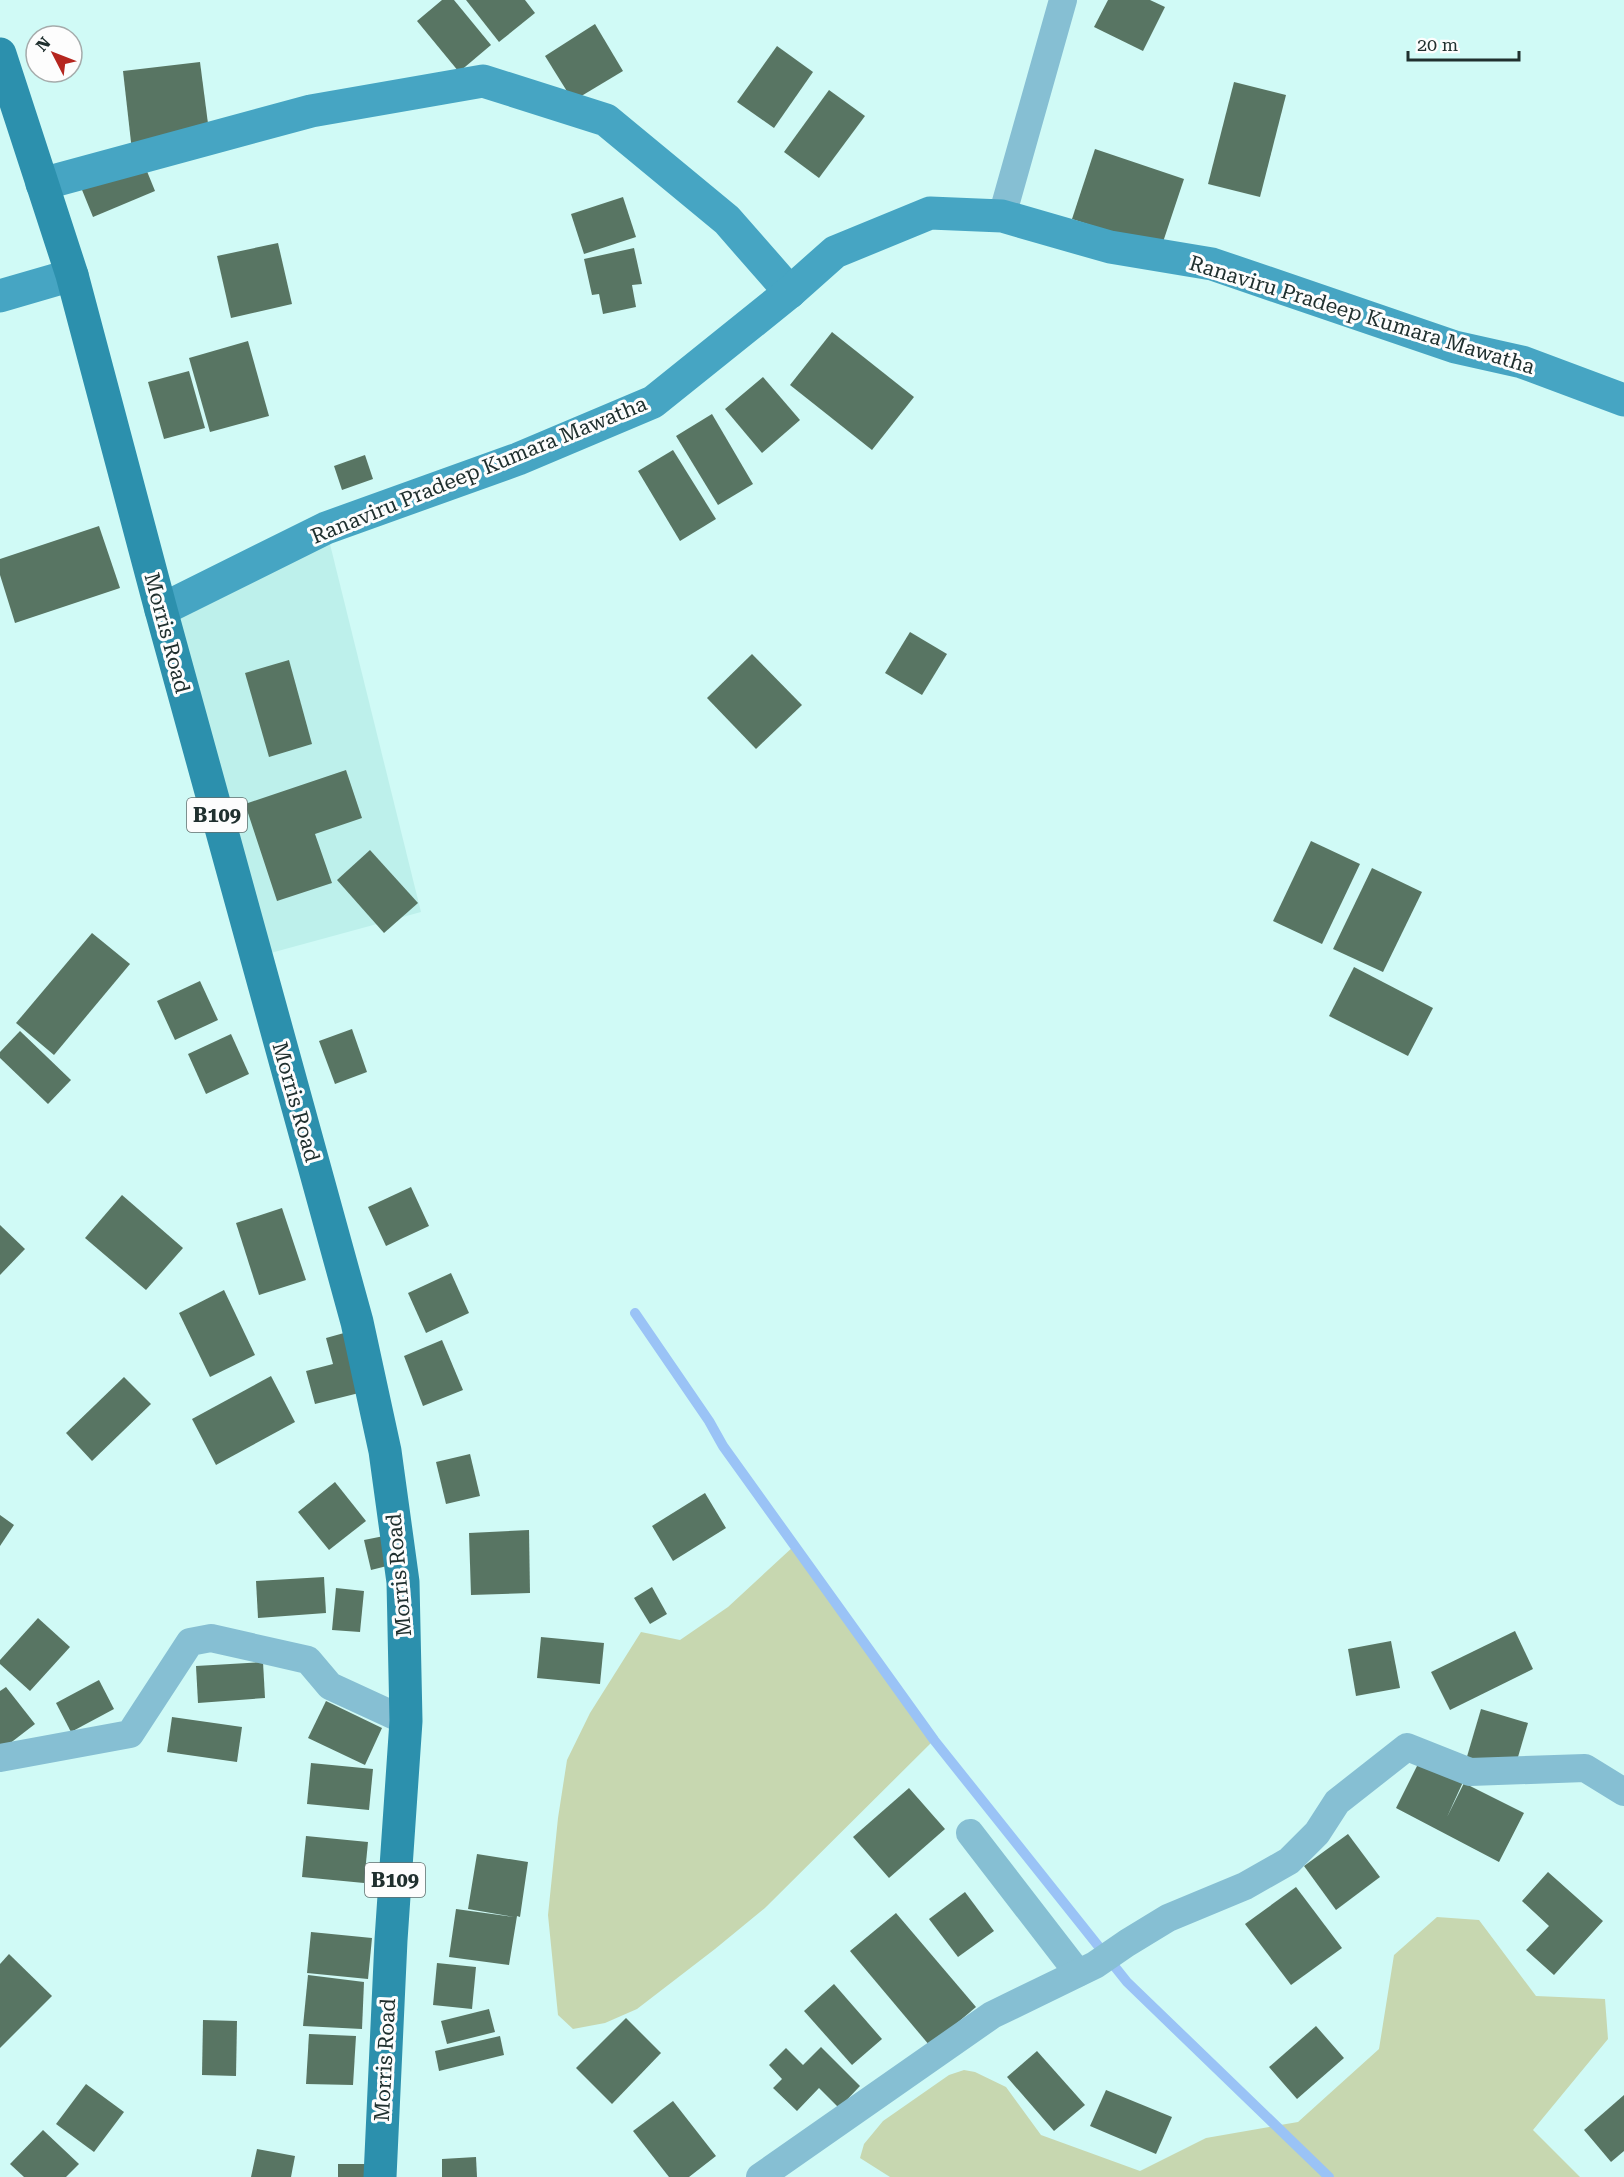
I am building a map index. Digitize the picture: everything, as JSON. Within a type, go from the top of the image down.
[{"type":"main road","name":"Morris Road","points":[[0,54],[72,275],[161,610],[357,1322],[385,1451],[403,1582],[406,1721],[391,1940],[380,2177]]},
{"type":"street","points":[[1002,216],[1063,0]]},
{"type":"street","points":[[42,184],[311,111],[483,81],[606,120],[727,220],[790,292]]},
{"type":"street","name":"Ranaviru Pradeep Kumara Mawatha","points":[[161,610],[326,528],[518,459],[653,402],[790,292],[835,252],[930,213],[1002,216],[1110,247],[1212,264],[1455,347],[1522,362],[1624,400]]},
{"type":"street","points":[[0,296],[72,275]]},
{"type":"street","points":[[0,1758],[130,1734],[190,1642],[211,1638],[308,1660],[330,1686],[406,1721]]},
{"type":"street","points":[[760,2177],[992,2015],[1086,1969],[1168,1918],[1245,1886],[1289,1860],[1317,1833],[1337,1802],[1407,1747],[1470,1772],[1585,1768],[1624,1792]]},
{"type":"street","points":[[970,1833],[1086,1969]]},
{"type":"shaded area","points":[[326,528],[421,912],[256,957],[161,610]]},
{"type":"green space","points":[[794,1546],[934,1740],[765,1908],[715,1949],[637,2009],[605,2023],[573,2029],[558,2015],[548,1915],[558,1818],[567,1760],[590,1713],[641,1632],[680,1640],[728,1607]]},
{"type":"green space","points":[[1437,1917],[1479,1920],[1536,1996],[1605,1999],[1608,2039],[1533,2130],[1580,2177],[890,2177],[860,2158],[864,2144],[883,2121],[949,2075],[964,2070],[975,2072],[1006,2087],[1041,2135],[1140,2171],[1206,2138],[1298,2122],[1379,2049],[1394,1955]]},
{"type":"building","points":[[442,0],[454,0],[491,45],[459,72],[417,21]]},
{"type":"building","points":[[466,0],[525,0],[535,13],[499,42]]},
{"type":"building","points":[[1108,0],[1150,0],[1165,7],[1143,51],[1094,27]]},
{"type":"building","points":[[595,24],[623,71],[573,101],[545,56]]},
{"type":"building","points":[[777,46],[813,72],[774,128],[737,102]]},
{"type":"building","points":[[200,62],[210,139],[132,151],[123,71]]},
{"type":"building","points":[[1234,82],[1286,95],[1260,197],[1208,184]]},
{"type":"building","points":[[829,90],[865,116],[819,178],[784,152]]},
{"type":"building","points":[[1095,149],[1184,179],[1161,248],[1072,219]]},
{"type":"building","points":[[140,154],[155,191],[93,217],[78,180]]},
{"type":"building","points":[[623,197],[636,237],[584,254],[571,214]]},
{"type":"building","points":[[278,243],[292,304],[231,318],[217,256]]},
{"type":"building","points":[[634,248],[642,284],[632,285],[636,307],[603,314],[599,294],[592,295],[584,259]]},
{"type":"building","points":[[832,332],[914,397],[872,450],[790,385]]},
{"type":"building","points":[[248,341],[269,416],[210,432],[189,358]]},
{"type":"building","points":[[189,371],[205,428],[164,439],[148,382]]},
{"type":"building","points":[[763,377],[800,420],[762,453],[725,409]]},
{"type":"building","points":[[712,414],[753,484],[718,505],[676,436]]},
{"type":"building","points":[[673,450],[716,519],[680,541],[638,471]]},
{"type":"building","points":[[365,455],[373,479],[342,490],[334,466]]},
{"type":"building","points":[[99,526],[120,588],[15,623],[0,575],[0,559]]},
{"type":"building","points":[[910,632],[947,654],[922,695],[885,673]]},
{"type":"building","points":[[752,654],[802,705],[756,749],[707,698]]},
{"type":"building","points":[[289,660],[312,744],[269,757],[245,673]]},
{"type":"building","points":[[346,770],[362,818],[315,834],[332,883],[277,901],[245,804]]},
{"type":"building","points":[[1311,841],[1360,864],[1322,944],[1273,921]]},
{"type":"building","points":[[370,850],[418,903],[384,933],[337,880]]},
{"type":"building","points":[[1372,868],[1422,892],[1383,972],[1333,949]]},
{"type":"building","points":[[92,933],[130,964],[54,1055],[16,1023]]},
{"type":"building","points":[[1354,967],[1433,1008],[1408,1056],[1329,1016]]},
{"type":"building","points":[[200,981],[218,1020],[175,1040],[157,1001]]},
{"type":"building","points":[[352,1029],[367,1072],[335,1084],[319,1041]]},
{"type":"building","points":[[20,1031],[71,1080],[48,1104],[0,1058],[0,1052]]},
{"type":"building","points":[[231,1034],[249,1074],[206,1094],[188,1054]]},
{"type":"building","points":[[411,1187],[429,1226],[386,1246],[368,1207]]},
{"type":"building","points":[[122,1195],[183,1248],[146,1290],[85,1238]]},
{"type":"building","points":[[282,1208],[306,1280],[259,1295],[236,1223]]},
{"type":"building","points":[[0,1225],[25,1249],[0,1275]]},
{"type":"building","points":[[451,1273],[469,1313],[426,1333],[408,1293]]},
{"type":"building","points":[[224,1290],[255,1355],[210,1377],[179,1313]]},
{"type":"building","points":[[344,1333],[359,1393],[315,1404],[306,1371],[333,1364],[326,1338]]},
{"type":"building","points":[[442,1340],[463,1390],[423,1406],[404,1356]]},
{"type":"building","points":[[271,1376],[295,1422],[216,1465],[192,1419]]},
{"type":"building","points":[[124,1377],[151,1404],[92,1461],[66,1433]]},
{"type":"building","points":[[470,1454],[480,1496],[446,1504],[436,1462]]},
{"type":"building","points":[[335,1482],[366,1521],[329,1550],[298,1512]]},
{"type":"building","points":[[705,1493],[726,1528],[673,1561],[652,1526]]},
{"type":"building","points":[[0,1515],[14,1525],[0,1546]]},
{"type":"building","points":[[529,1530],[530,1593],[471,1595],[469,1533]]},
{"type":"building","points":[[384,1536],[391,1565],[371,1570],[364,1540]]},
{"type":"building","points":[[324,1577],[326,1613],[258,1618],[256,1581]]},
{"type":"building","points":[[652,1587],[667,1614],[650,1624],[634,1598]]},
{"type":"building","points":[[336,1588],[364,1591],[360,1632],[332,1630]]},
{"type":"building","points":[[38,1618],[70,1647],[30,1691],[0,1664],[0,1660]]},
{"type":"building","points":[[1515,1631],[1533,1669],[1450,1710],[1431,1672]]},
{"type":"building","points":[[541,1637],[604,1643],[600,1684],[537,1678]]},
{"type":"building","points":[[1391,1641],[1400,1688],[1356,1696],[1348,1649]]},
{"type":"building","points":[[263,1662],[265,1698],[198,1703],[196,1666]]},
{"type":"building","points":[[99,1680],[114,1709],[71,1732],[56,1703]]},
{"type":"building","points":[[6,1687],[35,1724],[0,1751],[0,1691]]},
{"type":"building","points":[[326,1701],[382,1728],[365,1765],[308,1738]]},
{"type":"building","points":[[1481,1709],[1528,1723],[1513,1774],[1466,1760]]},
{"type":"building","points":[[172,1717],[242,1727],[237,1762],[167,1752]]},
{"type":"building","points":[[1420,1760],[1463,1782],[1447,1817],[1464,1783],[1524,1813],[1499,1862],[1396,1808]]},
{"type":"building","points":[[311,1763],[373,1769],[369,1810],[307,1804]]},
{"type":"building","points":[[909,1788],[945,1829],[889,1878],[853,1837]]},
{"type":"building","points":[[1348,1834],[1380,1877],[1336,1910],[1304,1866]]},
{"type":"building","points":[[306,1836],[368,1842],[364,1883],[302,1877]]},
{"type":"building","points":[[477,1854],[528,1862],[520,1917],[517,1916],[509,1965],[449,1957],[456,1909],[514,1917],[468,1909]]},
{"type":"building","points":[[1548,1872],[1603,1921],[1554,1975],[1526,1950],[1549,1926],[1522,1901]]},
{"type":"building","points":[[1296,1887],[1342,1948],[1291,1985],[1245,1924]]},
{"type":"building","points":[[965,1892],[994,1931],[958,1957],[929,1919]]},
{"type":"building","points":[[896,1913],[976,2007],[930,2046],[850,1951]]},
{"type":"building","points":[[311,1932],[372,1938],[368,1979],[307,1973]]},
{"type":"building","points":[[9,1954],[52,1996],[0,2048],[0,1964]]},
{"type":"building","points":[[437,1963],[476,1967],[472,2009],[433,2005]]},
{"type":"building","points":[[308,1975],[364,1982],[362,2029],[303,2026]]},
{"type":"building","points":[[834,1984],[882,2039],[852,2065],[804,2011]]},
{"type":"building","points":[[489,2009],[495,2032],[447,2044],[441,2021]]},
{"type":"building","points":[[626,2018],[661,2053],[612,2104],[576,2068]]},
{"type":"building","points":[[203,2020],[237,2021],[236,2076],[202,2075]]},
{"type":"building","points":[[1316,2026],[1344,2058],[1297,2099],[1269,2067]]},
{"type":"building","points":[[309,2034],[356,2036],[353,2085],[306,2084]]},
{"type":"building","points":[[500,2036],[504,2055],[439,2071],[435,2051]]},
{"type":"building","points":[[821,2047],[860,2086],[839,2108],[819,2088],[797,2111],[773,2088],[782,2079],[769,2065],[786,2048],[803,2065]]},
{"type":"building","points":[[1037,2051],[1085,2105],[1054,2131],[1007,2077]]},
{"type":"building","points":[[86,2084],[124,2112],[94,2152],[56,2124]]},
{"type":"building","points":[[1106,2090],[1172,2117],[1156,2154],[1090,2126]]},
{"type":"building","points":[[1624,2095],[1624,2151],[1611,2162],[1584,2130]]},
{"type":"building","points":[[673,2101],[716,2156],[689,2177],[669,2177],[633,2131]]},
{"type":"building","points":[[43,2130],[79,2164],[66,2177],[24,2177],[10,2164]]},
{"type":"building","points":[[257,2149],[295,2156],[291,2177],[251,2177]]},
{"type":"building","points":[[476,2157],[477,2177],[442,2177],[442,2159]]},
{"type":"building","points":[[338,2164],[370,2164],[370,2177],[338,2177]]},
{"type":"waterway","points":[[635,1313],[709,1421],[723,1446],[934,1740],[1127,1982],[1329,2177]]}]
